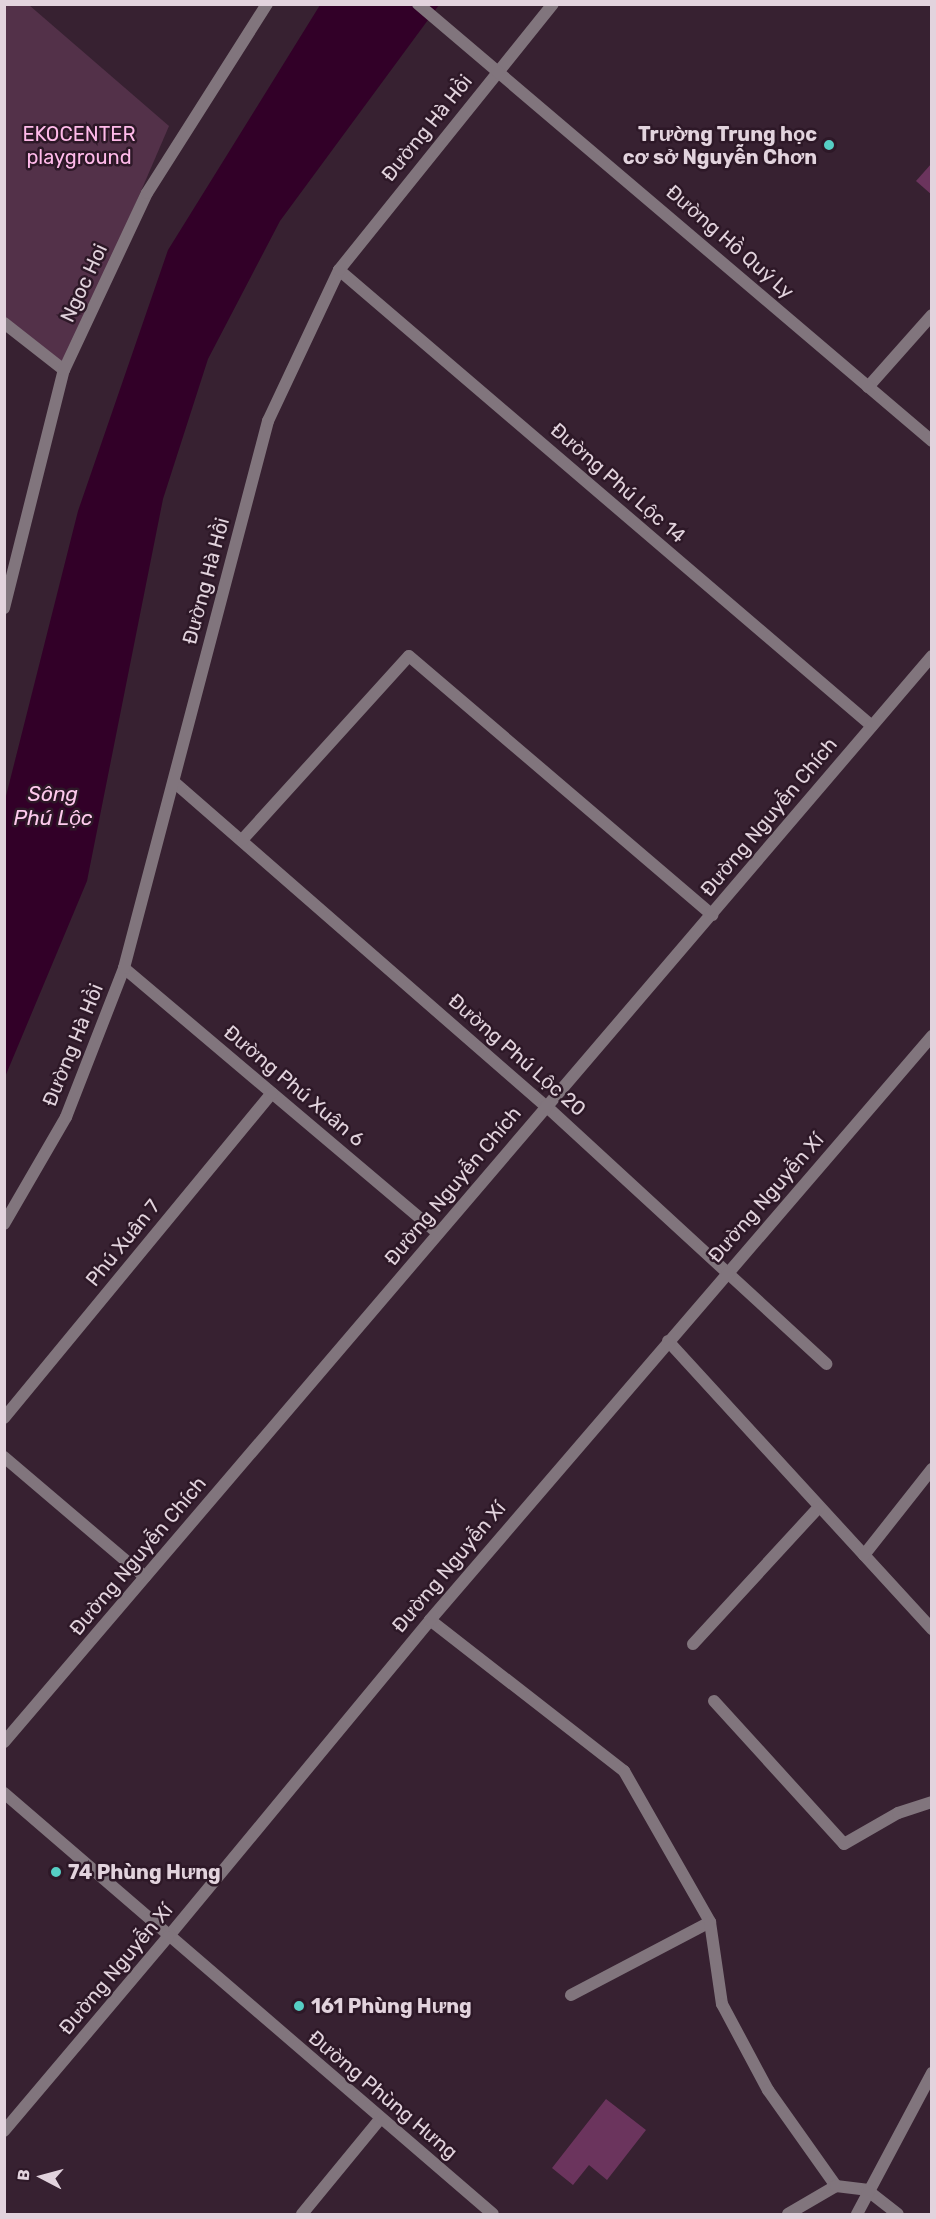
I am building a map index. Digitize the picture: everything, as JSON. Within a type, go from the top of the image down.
[{"type":"street","name":"Ngoc Hoi","points":[[4,608],[8,577],[64,370],[147,193],[267,4]]},
{"type":"street","name":"Đường Hồ Quý Ly","points":[[418,4],[499,69],[932,441]]},
{"type":"street","name":"Đường Hà Hồi","points":[[4,1224],[66,1117],[124,968],[268,421],[339,270],[553,4]]},
{"type":"street","name":"Đường Phú Lộc 14","points":[[339,270],[872,726]]},
{"type":"street","points":[[868,387],[932,315]]},
{"type":"street","points":[[4,323],[64,370]]},
{"type":"street","points":[[242,840],[409,656],[712,915]]},
{"type":"street","name":"Đường Nguyễn Chích","points":[[4,1742],[932,656]]},
{"type":"street","name":"Đường Phú Lộc 20","points":[[174,782],[546,1106],[730,1270],[827,1364]]},
{"type":"street","name":"Đường Phú Xuân 6","points":[[124,968],[438,1233]]},
{"type":"street","name":"Đường Nguyễn Xí","points":[[4,2131],[430,1620],[932,1036]]},
{"type":"street","name":"Phú Xuân 7","points":[[4,1418],[272,1093]]},
{"type":"street","points":[[668,1341],[932,1629]]},
{"type":"street","points":[[4,1457],[145,1577]]},
{"type":"street","points":[[864,1555],[932,1469]]},
{"type":"street","points":[[693,1644],[819,1507]]},
{"type":"street","points":[[430,1620],[624,1771],[710,1922],[722,2004],[768,2090],[836,2186]]},
{"type":"street","points":[[714,1701],[844,1844],[898,1813],[932,1802]]},
{"type":"street","name":"Đường Phùng Hưng","points":[[4,1793],[168,1937],[493,2214]]},
{"type":"street","points":[[571,1995],[710,1922]]},
{"type":"street","points":[[857,2214],[867,2190],[932,2073]]},
{"type":"street","points":[[302,2214],[380,2119]]},
{"type":"street","points":[[788,2214],[836,2186],[867,2190],[897,2214]]},
{"type":"green space","name":"EKOCENTER playground","points":[[4,5],[29,5],[169,126],[64,370],[5,323]]},
{"type":"water","name":"Sông Phú Lộc","points":[[320,5],[439,5],[280,221],[208,359],[163,499],[87,881],[5,1077],[5,800],[78,511],[168,250]]},
{"type":"building","points":[[932,163],[932,195],[916,181]]},
{"type":"building","points":[[606,2099],[646,2130],[607,2180],[589,2165],[573,2185],[552,2168]]},
{"type":"place","name":"Trường Trung học cơ sở Nguyễn Chơn","points":[[829,145]]},
{"type":"place","name":"74 Phùng Hưng","points":[[56,1872]]},
{"type":"place","name":"161 Phùng Hưng","points":[[299,2006]]}]
